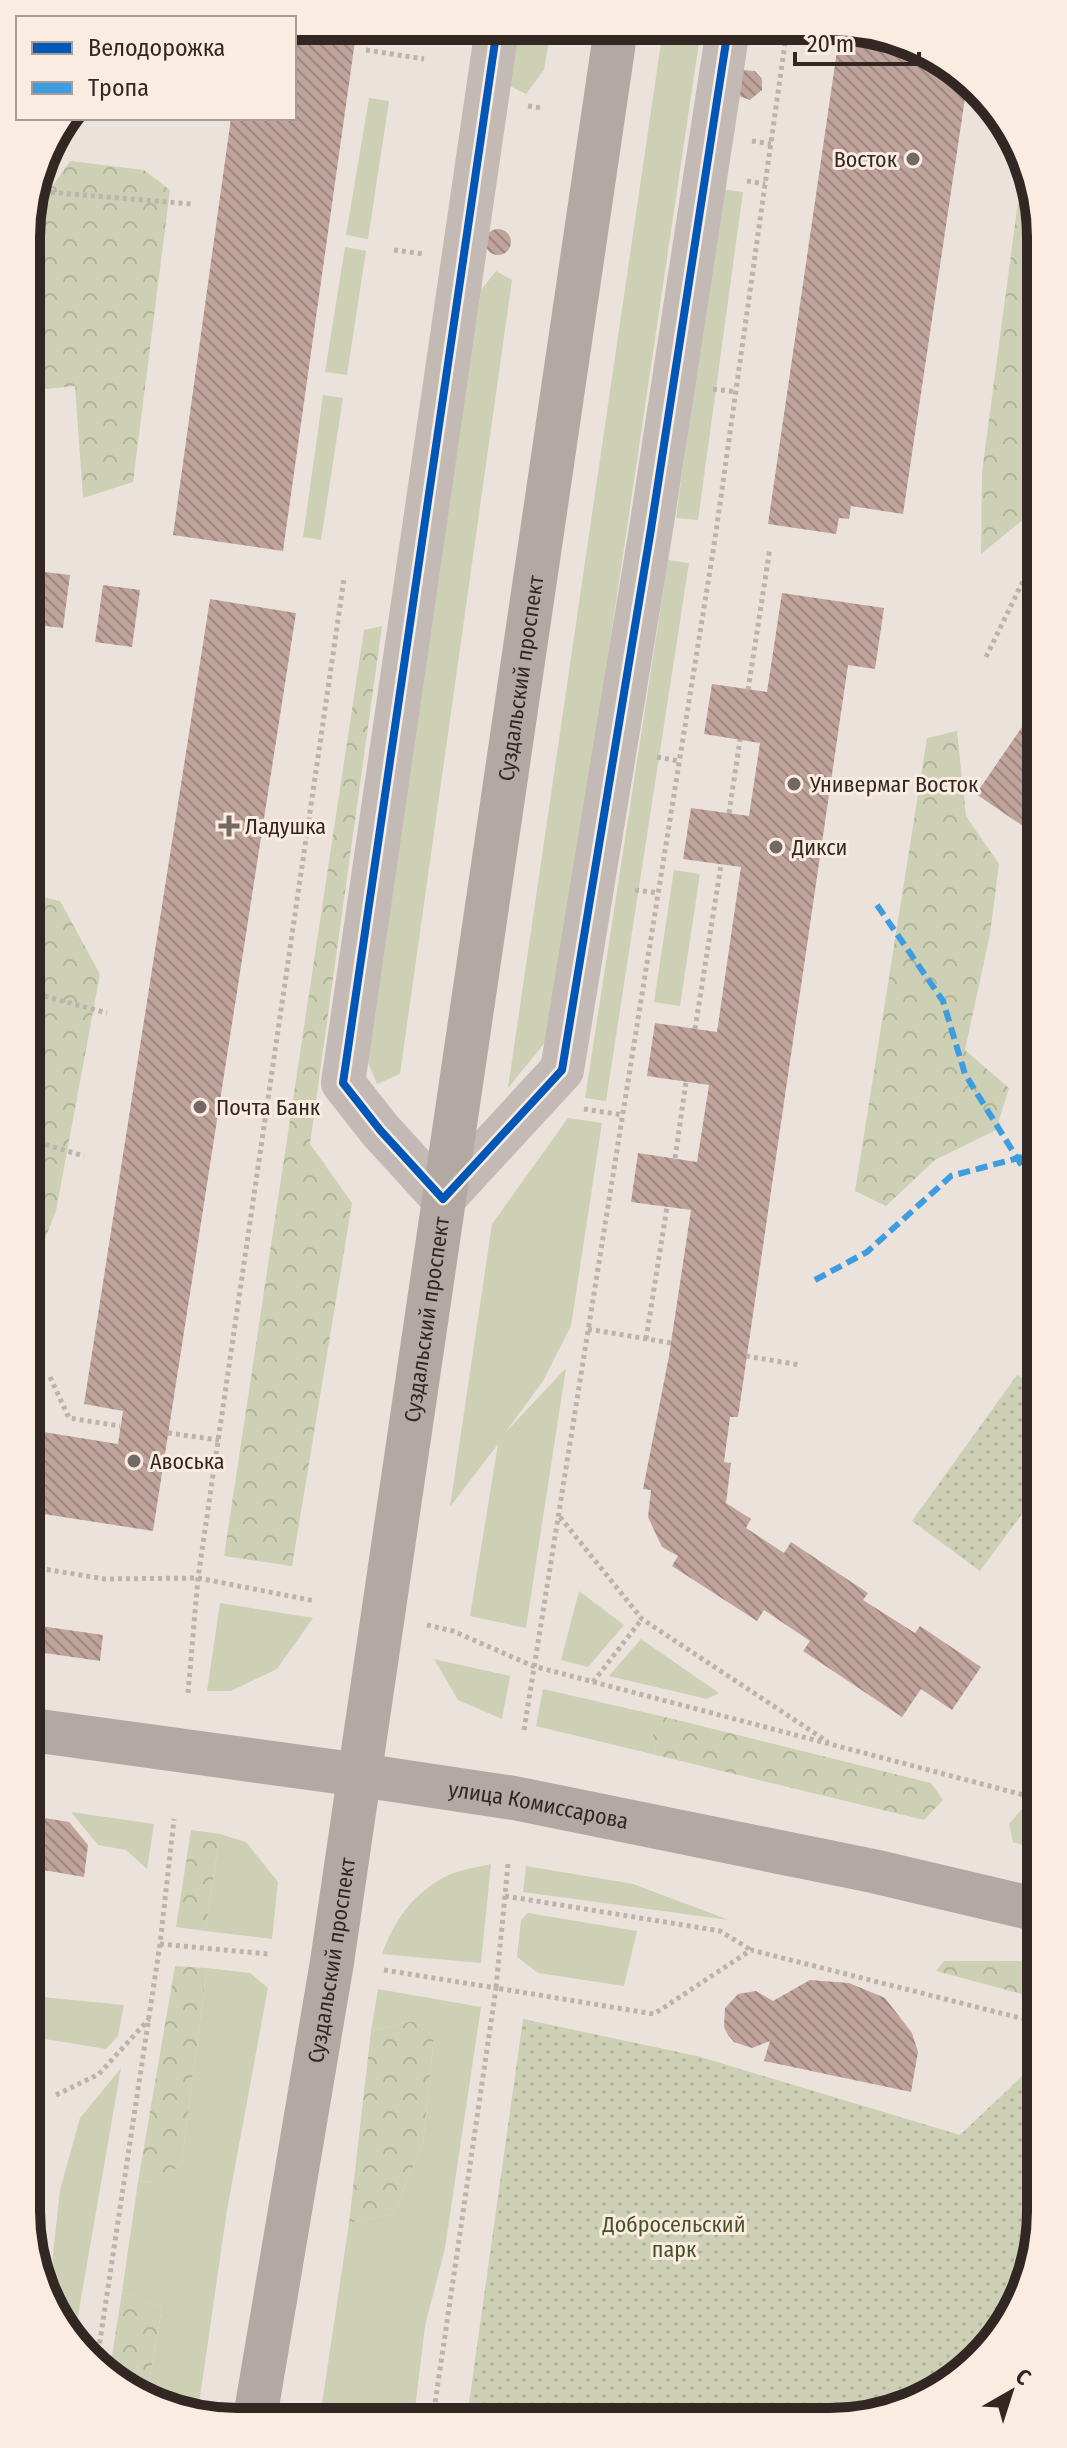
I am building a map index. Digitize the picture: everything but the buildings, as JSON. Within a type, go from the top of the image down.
[{"type":"main road","name":"Суздальский проспект","points":[[257,2408],[332,1962],[614,40]]},
{"type":"main road","name":"улица Комиссарова","points":[[40,1731],[514,1798],[873,1871],[1027,1907]]},
{"type":"street","points":[[495,40],[343,1083],[380,1130],[443,1199],[562,1070],[651,529],[726,40]]},
{"type":"path","points":[[524,1730],[715,539],[785,40]]},
{"type":"path","points":[[366,50],[424,59]]},
{"type":"path","points":[[46,192],[191,204]]},
{"type":"path","points":[[748,690],[770,548]]},
{"type":"path","points":[[986,657],[1027,569]]},
{"type":"path","points":[[188,1693],[198,1578],[344,579]]},
{"type":"path","points":[[729,813],[740,740]]},
{"type":"path","points":[[695,1029],[721,865]]},
{"type":"path","points":[[40,995],[107,1013]]},
{"type":"path","points":[[675,1158],[686,1082]]},
{"type":"path","points":[[40,1143],[84,1156]]},
{"type":"path","points":[[646,1339],[667,1207]]},
{"type":"path","points":[[588,1329],[671,1343]]},
{"type":"path","points":[[746,1356],[800,1365]]},
{"type":"path","points":[[50,1377],[69,1418],[120,1426]]},
{"type":"path","points":[[168,1433],[219,1440]]},
{"type":"path","points":[[559,1516],[642,1619],[832,1744]]},
{"type":"path","points":[[40,1568],[105,1579],[198,1578],[315,1601]]},
{"type":"path","points":[[593,1682],[642,1619]]},
{"type":"path","points":[[427,1625],[453,1631],[533,1666],[1027,1796]]},
{"type":"path","points":[[99,2351],[160,1944],[174,1819]]},
{"type":"path","points":[[434,2408],[496,1988],[508,1864]]},
{"type":"path","points":[[505,1896],[720,1931],[751,1950],[1027,2020]]},
{"type":"path","points":[[160,1944],[268,1954]]},
{"type":"path","points":[[384,1970],[654,2014],[751,1950]]},
{"type":"path","points":[[56,2095],[99,2074],[149,2019]]},
{"type":"green space","points":[[514,40],[549,40],[544,70],[526,94],[508,85]]},
{"type":"green space","points":[[661,40],[699,40],[552,1034],[508,1088]]},
{"type":"green space","points":[[369,98],[389,101],[368,239],[346,235]]},
{"type":"green space","points":[[70,161],[144,170],[170,190],[133,482],[83,498],[75,386],[40,390],[40,224],[45,197]]},
{"type":"green space","points":[[1020,186],[1027,237],[1027,517],[981,554],[982,472]]},
{"type":"green space","points":[[721,189],[743,192],[698,520],[676,518]]},
{"type":"green space","points":[[345,247],[366,251],[347,375],[325,372]]},
{"type":"green space","points":[[496,271],[512,280],[400,1074],[377,1084],[367,1060],[481,290]]},
{"type":"green space","points":[[323,395],[343,398],[321,540],[303,537]]},
{"type":"green space","points":[[668,560],[689,563],[606,1101],[585,1098]]},
{"type":"green space","points":[[382,626],[310,1144],[352,1203],[292,1566],[224,1556],[364,630]]},
{"type":"green space","points":[[957,731],[966,816],[999,864],[990,934],[965,1050],[1009,1088],[996,1130],[935,1160],[886,1206],[855,1191],[927,738]]},
{"type":"green space","points":[[674,870],[700,874],[680,1006],[654,1002]]},
{"type":"green space","points":[[40,896],[60,901],[100,974],[56,1211],[40,1252],[40,993]]},
{"type":"green space","points":[[568,1118],[602,1123],[571,1326],[543,1381],[505,1433],[566,1368],[526,1628],[470,1616],[498,1444],[450,1507],[492,1224]]},
{"type":"green space","points":[[1017,1375],[1027,1379],[1027,1507],[980,1571],[912,1521]]},
{"type":"green space","points":[[579,1591],[624,1625],[588,1667],[561,1660]]},
{"type":"green space","points":[[220,1603],[313,1618],[277,1669],[231,1691],[207,1691]]},
{"type":"green space","points":[[641,1639],[719,1693],[707,1699],[609,1676]]},
{"type":"green space","points":[[434,1659],[510,1676],[502,1719],[458,1700]]},
{"type":"green space","points":[[543,1689],[665,1717],[653,1734],[656,1755],[536,1726]]},
{"type":"green space","points":[[665,1717],[931,1783],[943,1800],[924,1820],[656,1755],[653,1734]]},
{"type":"green space","points":[[1022,1809],[1027,1810],[1027,1846],[1013,1842],[1009,1824]]},
{"type":"green space","points":[[71,1812],[154,1824],[147,1869],[126,1850],[98,1845]]},
{"type":"green space","points":[[191,1830],[220,1834],[205,1931],[176,1927]]},
{"type":"green space","points":[[220,1834],[246,1842],[278,1882],[272,1939],[205,1931]]},
{"type":"green space","points":[[491,1864],[481,1963],[382,1954],[398,1920],[422,1892],[448,1875]]},
{"type":"green space","points":[[526,1866],[633,1884],[729,1920],[523,1892]]},
{"type":"green space","points":[[528,1913],[637,1931],[624,1986],[538,1973],[517,1957],[521,1920]]},
{"type":"green space","points":[[944,1961],[1027,1961],[1027,1996],[936,1971]]},
{"type":"green space","points":[[175,1966],[207,1968],[181,2165],[158,2181],[138,2182]]},
{"type":"green space","points":[[207,1968],[250,1973],[268,1988],[227,2210],[199,2404],[148,2387],[162,2307],[122,2292],[138,2182],[158,2181],[181,2165]]},
{"type":"green space","points":[[378,1989],[481,2007],[445,2248],[425,2326],[415,2408],[321,2408],[349,2223],[393,2214],[423,2143],[434,2036],[414,2021],[371,2031]]},
{"type":"green space","points":[[40,1997],[124,2005],[118,2036],[106,2049],[40,2038]]},
{"type":"green space","name":"Добросельский парк","points":[[523,2019],[697,2056],[960,2135],[1027,2071],[1027,2224],[1017,2274],[1007,2298],[978,2341],[960,2359],[928,2382],[881,2401],[830,2408],[468,2408]]},
{"type":"green space","points":[[414,2021],[434,2036],[423,2143],[393,2214],[349,2223],[371,2031]]},
{"type":"green space","points":[[121,2068],[76,2325],[51,2276],[60,2190],[80,2118]]},
{"type":"green space","points":[[122,2292],[162,2307],[148,2387],[111,2362]]},
{"type":"marked path","points":[[877,905],[943,1001],[965,1074],[1027,1174]]},
{"type":"marked path","points":[[815,1280],[867,1252],[951,1176],[1027,1156]]},
{"type":"cycle path","points":[[495,40],[343,1083],[380,1130],[443,1199],[562,1070],[651,529],[726,40]]},
{"type":"place","name":"Восток","points":[[913,159]]},
{"type":"place","name":"Универмаг Восток","points":[[794,784]]},
{"type":"place","name":"Ладушка","points":[[229,826]]},
{"type":"place","name":"Дикси","points":[[776,847]]},
{"type":"place","name":"Почта Банк","points":[[200,1107]]},
{"type":"place","name":"Авоська","points":[[134,1461]]}]
